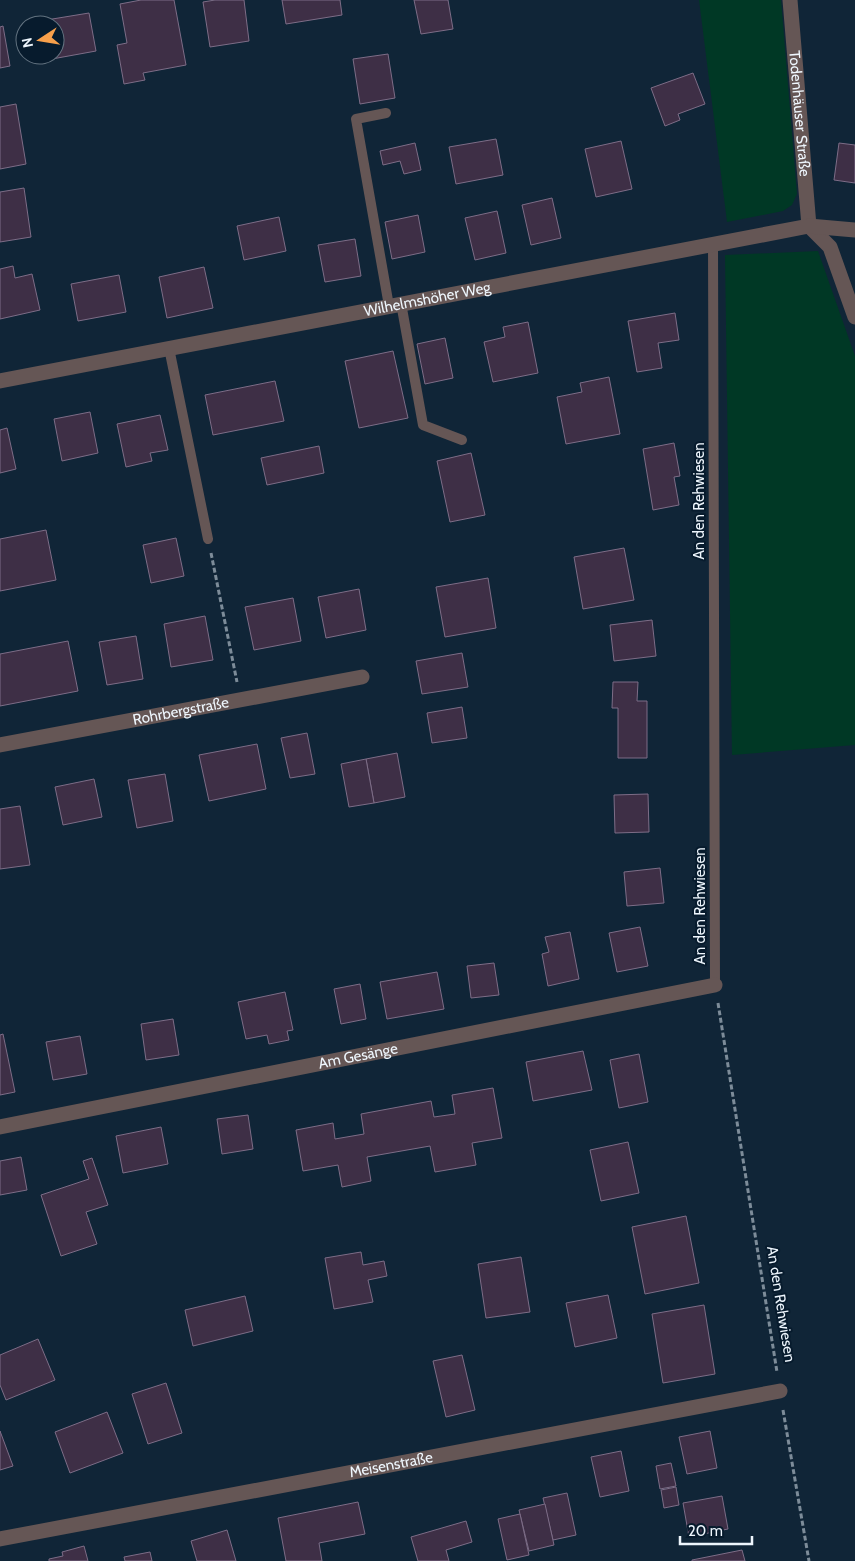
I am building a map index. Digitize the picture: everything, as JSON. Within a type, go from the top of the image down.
[{"type":"street","name":"Todenhäuser Straße","points":[[790,0],[809,226]]},
{"type":"street","name":"Wilhelmshöher Weg","points":[[0,381],[809,226],[855,230]]},
{"type":"street","points":[[809,226],[830,247],[855,317]]},
{"type":"street","name":"Rohrbergstraße","points":[[0,745],[362,677]]},
{"type":"street","name":"Am Gesänge","points":[[0,1127],[715,985]]},
{"type":"street","name":"Meisenstraße","points":[[0,1539],[780,1391]]},
{"type":"lane","points":[[386,113],[356,119],[395,305],[423,425],[462,440]]},
{"type":"lane","name":"An den Rehwiesen","points":[[713,243],[715,985]]},
{"type":"lane","points":[[169,348],[208,538]]},
{"type":"path","points":[[208,538],[241,700]]},
{"type":"path","name":"An den Rehwiesen","points":[[715,985],[809,1561]]},
{"type":"green space","points":[[699,0],[781,0],[797,194],[792,205],[783,211],[727,222]]},
{"type":"green space","points":[[818,251],[855,356],[855,745],[732,755],[725,255]]},
{"type":"building","points":[[141,0],[174,0],[186,65],[143,73],[145,80],[124,84],[117,45],[127,43],[120,4]]},
{"type":"building","points":[[244,0],[249,41],[210,47],[203,2]]},
{"type":"building","points":[[282,0],[340,0],[342,15],[286,24]]},
{"type":"building","points":[[414,0],[448,0],[453,29],[421,34]]},
{"type":"building","points":[[89,13],[96,51],[65,57],[65,17]]},
{"type":"building","points":[[3,26],[10,66],[0,68],[0,27]]},
{"type":"building","points":[[388,54],[395,98],[360,104],[353,59]]},
{"type":"building","points":[[693,73],[705,104],[678,114],[680,120],[665,126],[651,88]]},
{"type":"building","points":[[16,104],[26,164],[0,169],[0,107]]},
{"type":"building","points":[[496,139],[503,175],[456,184],[449,147]]},
{"type":"building","points":[[621,141],[632,189],[596,197],[585,149]]},
{"type":"building","points":[[415,143],[421,170],[404,174],[400,161],[383,165],[380,151]]},
{"type":"building","points":[[839,143],[855,145],[855,183],[834,180]]},
{"type":"building","points":[[24,188],[31,237],[0,242],[0,192]]},
{"type":"building","points":[[552,198],[561,238],[531,245],[522,205]]},
{"type":"building","points":[[497,211],[506,253],[475,260],[465,218]]},
{"type":"building","points":[[418,215],[425,252],[392,259],[385,222]]},
{"type":"building","points":[[279,217],[286,251],[244,260],[237,226]]},
{"type":"building","points":[[355,239],[361,276],[325,282],[318,245]]},
{"type":"building","points":[[13,266],[15,278],[32,274],[40,310],[0,319],[0,269]]},
{"type":"building","points":[[204,267],[213,308],[167,318],[159,277]]},
{"type":"building","points":[[119,275],[126,312],[78,321],[71,284]]},
{"type":"building","points":[[675,313],[679,340],[658,343],[662,368],[637,372],[628,321]]},
{"type":"building","points":[[528,322],[538,373],[493,382],[484,342],[505,337],[503,327]]},
{"type":"building","points":[[445,338],[453,378],[425,384],[417,344]]},
{"type":"building","points":[[393,351],[408,418],[359,428],[345,361]]},
{"type":"building","points":[[609,377],[620,434],[566,444],[557,397],[582,392],[580,383]]},
{"type":"building","points":[[275,381],[284,421],[213,435],[205,395]]},
{"type":"building","points":[[90,412],[98,453],[62,461],[54,419]]},
{"type":"building","points":[[160,415],[168,450],[150,453],[152,461],[126,467],[117,424]]},
{"type":"building","points":[[7,428],[16,469],[0,473],[0,430]]},
{"type":"building","points":[[674,443],[680,476],[674,477],[679,505],[653,510],[643,449]]},
{"type":"building","points":[[319,446],[324,473],[267,485],[261,458]]},
{"type":"building","points":[[471,453],[485,515],[450,522],[437,461]]},
{"type":"building","points":[[46,530],[56,580],[0,591],[0,539]]},
{"type":"building","points":[[176,538],[184,576],[151,583],[143,545]]},
{"type":"building","points":[[624,548],[634,600],[583,609],[574,557]]},
{"type":"building","points":[[488,578],[496,628],[445,637],[436,587]]},
{"type":"building","points":[[359,589],[366,630],[326,638],[318,597]]},
{"type":"building","points":[[293,598],[301,641],[254,650],[245,607]]},
{"type":"building","points":[[205,616],[213,660],[171,667],[164,624]]},
{"type":"building","points":[[652,620],[656,656],[614,661],[610,625]]},
{"type":"building","points":[[136,636],[143,679],[107,685],[99,642]]},
{"type":"building","points":[[68,641],[78,691],[0,706],[0,654]]},
{"type":"building","points":[[462,653],[468,687],[422,694],[416,661]]},
{"type":"building","points":[[613,682],[638,682],[637,701],[647,701],[647,758],[618,758],[618,708],[612,708]]},
{"type":"building","points":[[462,707],[467,738],[432,743],[427,713]]},
{"type":"building","points":[[307,733],[315,774],[290,778],[281,738]]},
{"type":"building","points":[[257,744],[266,789],[209,801],[199,755]]},
{"type":"building","points":[[397,753],[405,797],[374,803],[366,759]]},
{"type":"building","points":[[366,759],[374,803],[349,807],[341,764]]},
{"type":"building","points":[[165,774],[173,821],[137,828],[128,780]]},
{"type":"building","points":[[94,779],[102,817],[63,825],[55,787]]},
{"type":"building","points":[[648,794],[649,832],[615,833],[614,795]]},
{"type":"building","points":[[20,806],[30,865],[0,869],[0,809]]},
{"type":"building","points":[[660,868],[664,903],[627,906],[624,872]]},
{"type":"building","points":[[640,927],[648,966],[617,972],[609,933]]},
{"type":"building","points":[[570,932],[579,979],[548,986],[542,954],[549,952],[545,937]]},
{"type":"building","points":[[494,963],[499,995],[471,998],[467,966]]},
{"type":"building","points":[[437,972],[444,1009],[387,1019],[380,982]]},
{"type":"building","points":[[360,984],[366,1019],[341,1024],[334,989]]},
{"type":"building","points":[[285,992],[293,1030],[287,1031],[289,1040],[269,1044],[267,1035],[246,1039],[238,1002]]},
{"type":"building","points":[[173,1019],[179,1055],[146,1060],[141,1024]]},
{"type":"building","points":[[3,1034],[15,1092],[0,1095],[0,1035]]},
{"type":"building","points":[[80,1036],[87,1074],[53,1080],[46,1042]]},
{"type":"building","points":[[583,1051],[592,1090],[533,1101],[526,1062]]},
{"type":"building","points":[[639,1054],[648,1102],[619,1108],[610,1060]]},
{"type":"building","points":[[493,1088],[502,1138],[472,1143],[476,1165],[435,1172],[430,1146],[367,1157],[371,1181],[342,1187],[338,1165],[303,1171],[296,1130],[333,1123],[335,1139],[364,1134],[361,1114],[431,1101],[434,1117],[455,1114],[452,1095]]},
{"type":"building","points":[[248,1115],[253,1149],[222,1154],[217,1119]]},
{"type":"building","points":[[161,1127],[168,1164],[123,1173],[116,1136]]},
{"type":"building","points":[[628,1142],[639,1193],[601,1201],[590,1150]]},
{"type":"building","points":[[21,1157],[27,1190],[0,1195],[0,1161]]},
{"type":"building","points":[[92,1158],[108,1205],[86,1212],[97,1244],[61,1256],[41,1195],[89,1179],[83,1161]]},
{"type":"building","points":[[686,1216],[699,1283],[645,1294],[632,1227]]},
{"type":"building","points":[[361,1252],[363,1265],[384,1261],[387,1276],[368,1280],[373,1302],[334,1309],[325,1258]]},
{"type":"building","points":[[521,1257],[530,1312],[486,1318],[478,1264]]},
{"type":"building","points":[[608,1295],[617,1338],[575,1347],[566,1303]]},
{"type":"building","points":[[245,1296],[253,1331],[193,1346],[185,1310]]},
{"type":"building","points":[[704,1305],[715,1374],[663,1383],[652,1314]]},
{"type":"building","points":[[38,1339],[55,1380],[6,1400],[0,1385],[0,1355]]},
{"type":"building","points":[[462,1355],[475,1410],[446,1417],[433,1361]]},
{"type":"building","points":[[166,1383],[182,1433],[148,1444],[132,1394]]},
{"type":"building","points":[[107,1412],[123,1453],[70,1473],[55,1432]]},
{"type":"building","points":[[0,1431],[13,1466],[0,1470]]},
{"type":"building","points":[[710,1431],[717,1468],[687,1474],[679,1437]]},
{"type":"building","points":[[621,1451],[629,1491],[600,1497],[591,1457]]},
{"type":"building","points":[[671,1463],[676,1486],[660,1489],[656,1466]]},
{"type":"building","points":[[676,1487],[679,1505],[664,1508],[661,1490]]},
{"type":"building","points":[[567,1493],[576,1535],[553,1540],[543,1498]]},
{"type":"building","points":[[722,1496],[728,1529],[689,1537],[683,1503]]},
{"type":"building","points":[[358,1502],[365,1534],[319,1543],[322,1561],[286,1561],[278,1518]]},
{"type":"building","points":[[545,1504],[554,1545],[529,1551],[519,1510]]},
{"type":"building","points":[[520,1514],[529,1555],[507,1560],[498,1519]]},
{"type":"building","points":[[466,1521],[472,1542],[446,1550],[449,1561],[418,1561],[411,1537]]},
{"type":"building","points":[[227,1530],[236,1561],[197,1561],[191,1541]]},
{"type":"building","points":[[84,1546],[88,1561],[49,1561],[49,1559],[63,1556],[62,1552]]},
{"type":"building","points":[[742,1550],[745,1561],[692,1561],[692,1560]]},
{"type":"building","points":[[150,1552],[152,1561],[125,1561],[124,1557]]}]
